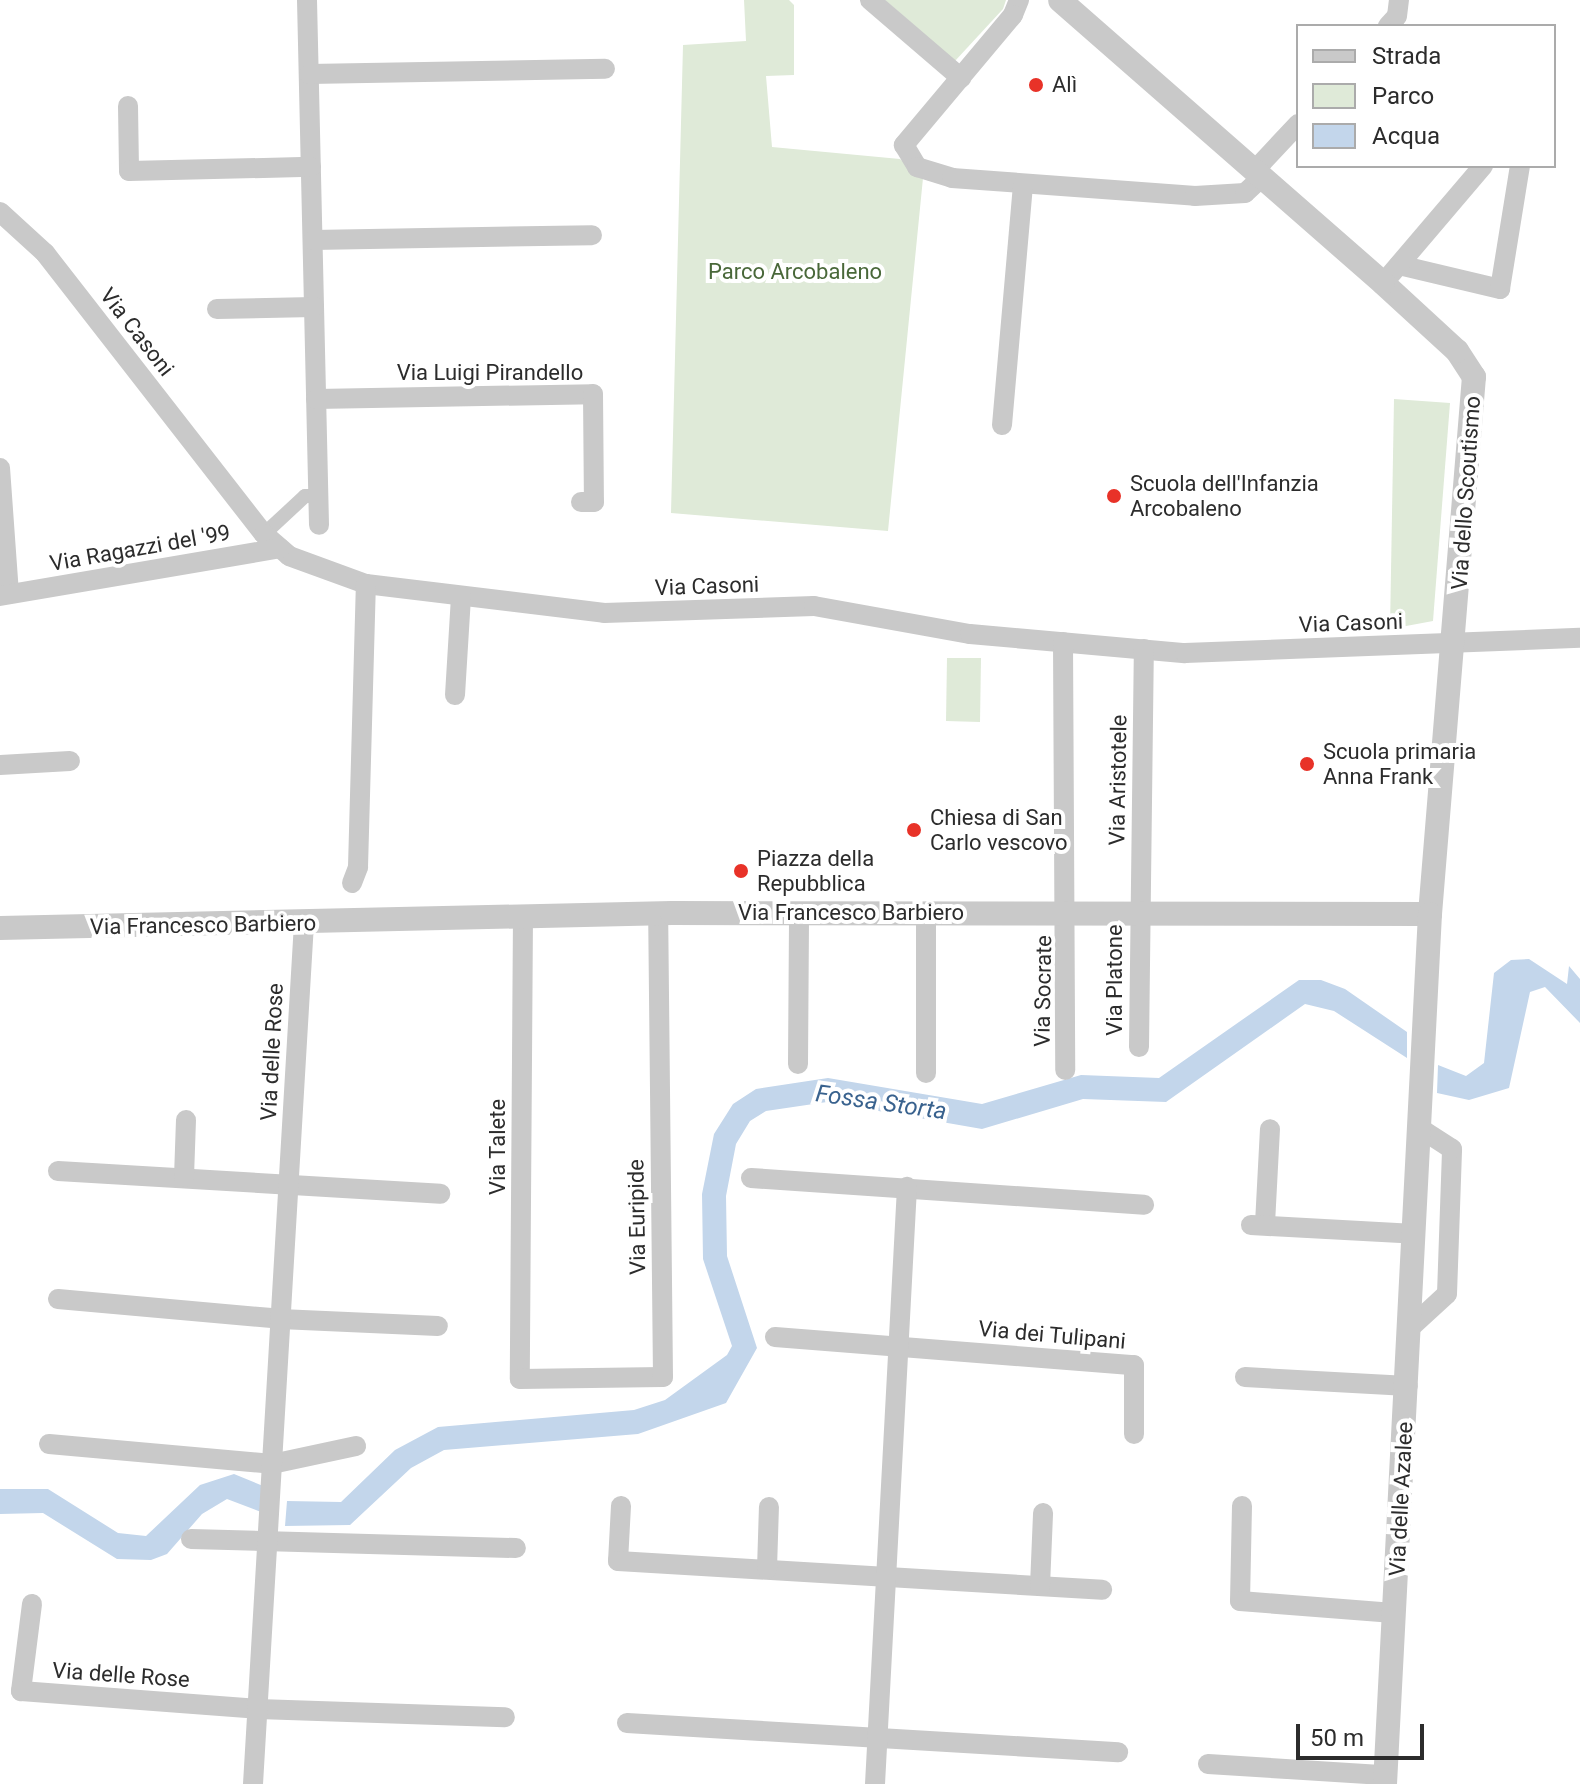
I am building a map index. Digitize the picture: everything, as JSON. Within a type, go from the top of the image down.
[{"type":"street","points":[[307,0],[319,525]]},
{"type":"street","points":[[870,0],[961,78]]},
{"type":"street","points":[[1019,0],[1013,15],[904,145],[907,157],[921,170],[1023,184],[1232,195],[1245,193],[1296,127]]},
{"type":"street","name":"Via dello Scoutismo","points":[[1060,0],[1259,173],[1391,274],[1457,351],[1474,377],[1455,643]]},
{"type":"street","points":[[1390,24],[1397,16],[1399,0]]},
{"type":"street","points":[[309,74],[605,69]]},
{"type":"street","points":[[128,106],[129,171],[311,167]]},
{"type":"street","points":[[1391,274],[1481,168]]},
{"type":"street","name":"Via dello Scoutismo","points":[[1391,274],[1500,289],[1520,168]]},
{"type":"street","points":[[1002,425],[1023,184]]},
{"type":"street","name":"Via Casoni","points":[[0,212],[45,253],[264,534],[280,548],[319,570],[366,584],[604,613],[814,606],[970,634],[1185,653],[1580,638]]},
{"type":"street","points":[[313,240],[592,235]]},
{"type":"street","points":[[217,309],[314,307]]},
{"type":"street","name":"Via Luigi Pirandello","points":[[316,399],[593,394],[594,502],[581,502]]},
{"type":"street","name":"Via Ragazzi del '99","points":[[0,468],[4,595],[280,548]]},
{"type":"street","points":[[264,534],[305,496],[318,496]]},
{"type":"street","points":[[352,883],[358,867],[366,584]]},
{"type":"street","points":[[455,695],[461,596]]},
{"type":"street","name":"Via Socrate","points":[[1063,642],[1068,914],[1065,1070]]},
{"type":"street","points":[[1430,914],[1455,643]]},
{"type":"street","name":"Via Aristotele","points":[[1139,912],[1144,649]]},
{"type":"street","points":[[0,765],[70,761]]},
{"type":"street","name":"Via Platone","points":[[1139,912],[1139,1047]]},
{"type":"street","name":"Via Francesco Barbiero","points":[[0,928],[304,924],[658,913],[1430,914]]},
{"type":"street","name":"Via Euripide","points":[[520,1379],[663,1377],[658,913]]},
{"type":"street","points":[[926,913],[926,1073]]},
{"type":"street","points":[[798,1064],[799,914]]},
{"type":"street","name":"Via delle Azalee","points":[[1208,1764],[1385,1779],[1408,1386],[1430,914]]},
{"type":"street","name":"Via Talete","points":[[520,1379],[523,915]]},
{"type":"street","name":"Via delle Rose","points":[[253,1784],[304,924]]},
{"type":"street","points":[[184,1177],[186,1120]]},
{"type":"street","points":[[1410,1328],[1447,1294],[1452,1149],[1420,1128]]},
{"type":"street","points":[[1270,1129],[1258,1225],[1415,1234]]},
{"type":"street","points":[[58,1171],[440,1194]]},
{"type":"street","points":[[751,1178],[1144,1205]]},
{"type":"street","points":[[875,1784],[907,1187]]},
{"type":"street","points":[[58,1299],[280,1319],[438,1326]]},
{"type":"street","name":"Via dei Tulipani","points":[[775,1337],[1134,1365],[1134,1434]]},
{"type":"street","points":[[1245,1377],[1408,1386]]},
{"type":"street","points":[[49,1444],[272,1464],[356,1446]]},
{"type":"street","points":[[621,1506],[618,1561],[1102,1590]]},
{"type":"street","points":[[1242,1506],[1240,1601],[1394,1613]]},
{"type":"street","points":[[767,1569],[769,1507]]},
{"type":"street","points":[[1040,1586],[1043,1513]]},
{"type":"street","points":[[191,1539],[516,1548]]},
{"type":"street","name":"Via delle Rose","points":[[32,1604],[21,1691],[258,1709],[505,1717]]},
{"type":"street","points":[[627,1723],[1118,1752]]},
{"type":"green space","name":"Parco Arcobaleno","points":[[744,0],[789,0],[794,5],[794,75],[766,76],[772,147],[900,159],[923,178],[888,531],[671,513],[683,45],[746,41]]},
{"type":"green space","points":[[885,0],[1006,0],[1003,9],[955,61]]},
{"type":"green space","points":[[1394,399],[1450,403],[1433,621],[1390,629]]},
{"type":"green space","points":[[947,658],[981,658],[980,722],[946,721]]},
{"type":"water","points":[[1529,959],[1567,984],[1569,966],[1580,979],[1580,1023],[1545,987],[1530,992],[1509,1088],[1469,1100],[1437,1093],[1438,1065],[1466,1076],[1484,1063],[1494,973],[1511,960]]},
{"type":"water","name":"Fossa Storta","points":[[1299,980],[1321,980],[1345,989],[1407,1032],[1407,1058],[1334,1011],[1305,1004],[1166,1102],[1083,1099],[982,1129],[827,1102],[766,1111],[750,1121],[736,1144],[726,1196],[727,1256],[757,1348],[726,1403],[638,1434],[444,1450],[411,1468],[350,1525],[285,1526],[287,1501],[341,1502],[395,1450],[438,1427],[634,1410],[665,1400],[727,1355],[732,1346],[703,1259],[702,1194],[714,1134],[733,1104],[756,1089],[828,1078],[982,1104],[1081,1075],[1159,1078]]},
{"type":"water","points":[[234,1474],[263,1486],[261,1512],[227,1499],[202,1514],[167,1554],[151,1560],[117,1559],[43,1513],[0,1514],[0,1489],[48,1489],[118,1533],[146,1536],[200,1485]]},
{"type":"place","name":"Alì","points":[[1036,85]]},
{"type":"place","name":"Scuola dell'Infanzia Arcobaleno","points":[[1114,496]]},
{"type":"place","name":"Scuola primaria Anna Frank","points":[[1307,764]]},
{"type":"place","name":"Chiesa di San Carlo vescovo","points":[[914,830]]},
{"type":"place","name":"Piazza della Repubblica","points":[[741,871]]}]
